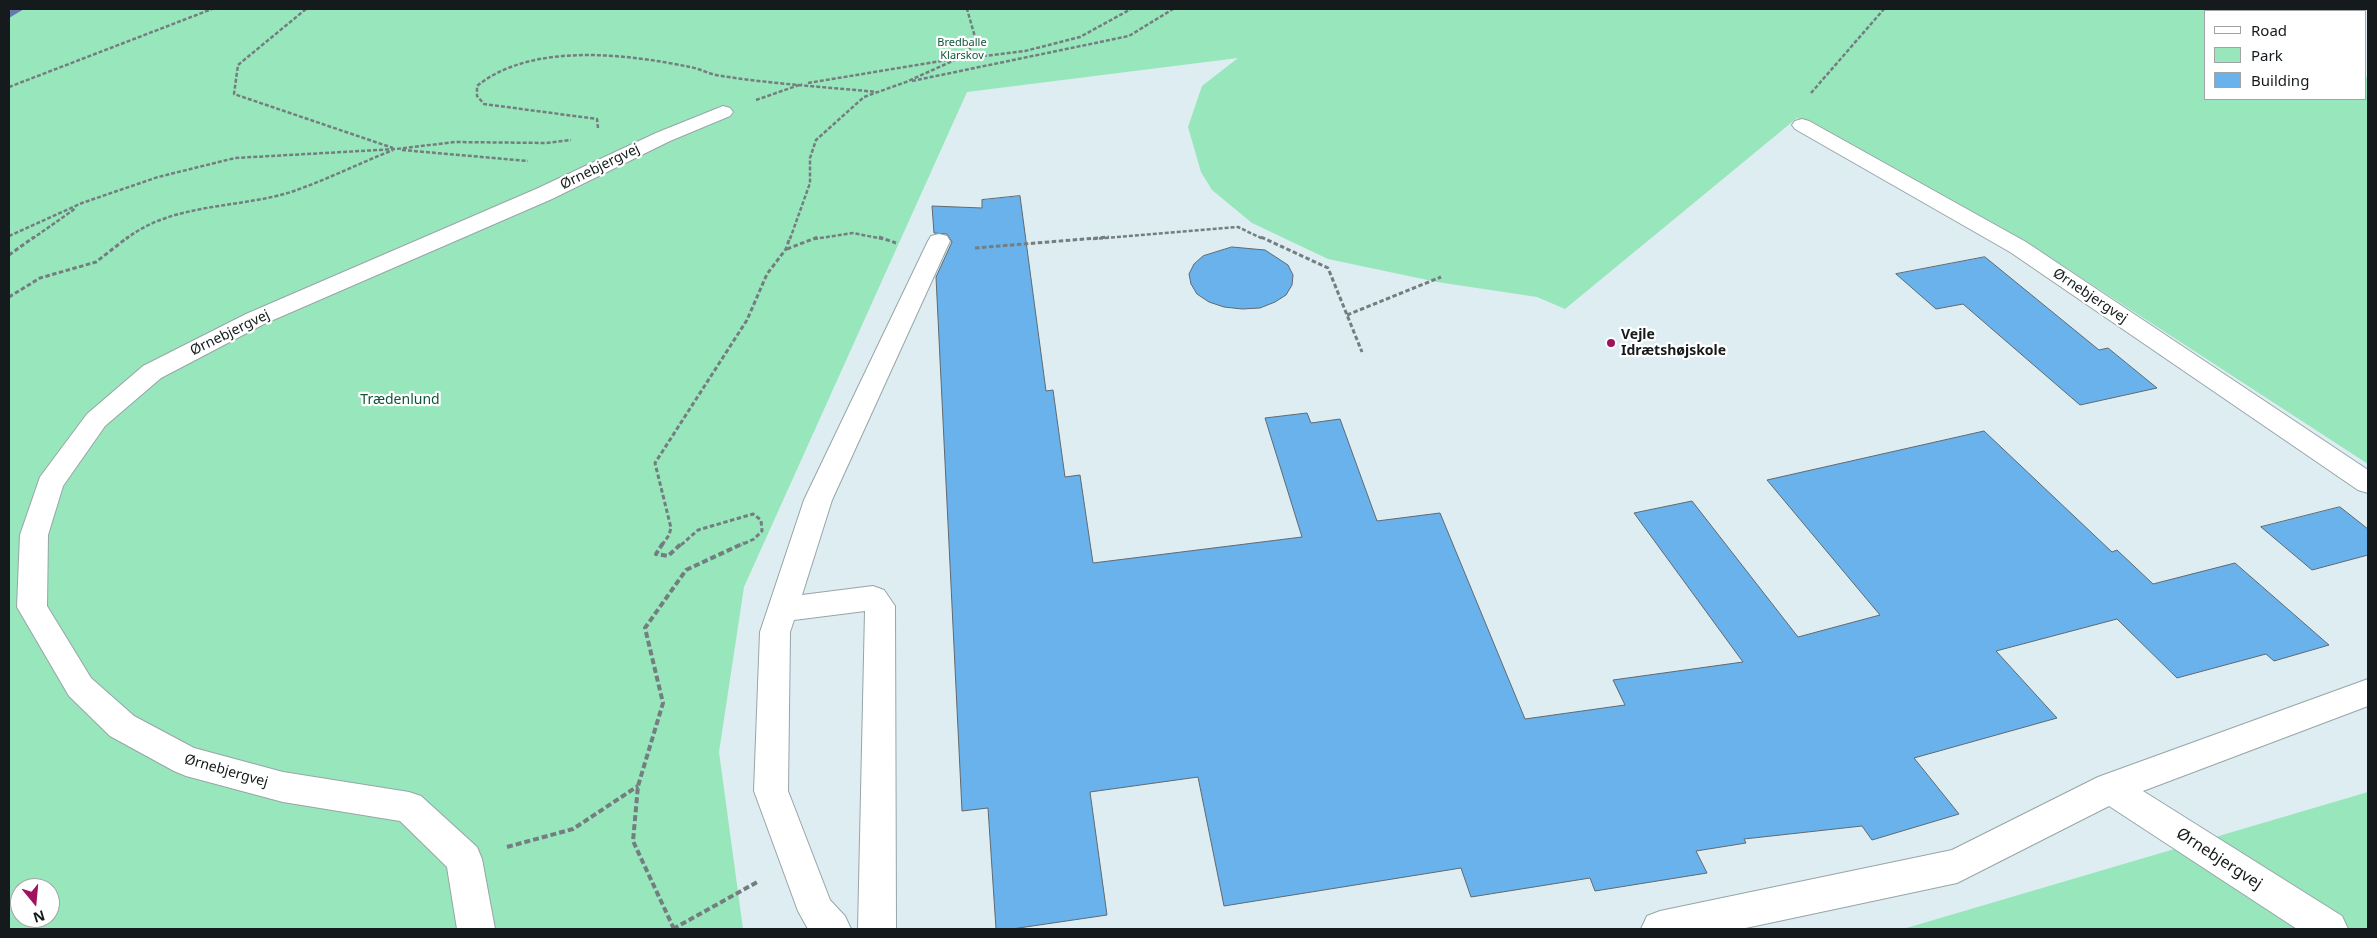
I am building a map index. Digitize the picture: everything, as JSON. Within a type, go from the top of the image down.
[{"type":"street","name":"Ørnebjergvej","points":[[464,858],[409,807],[283,788],[186,761],[122,726],[80,687],[32,607],[34,535],[50,484],[96,420],[152,372],[255,320],[544,194],[663,136],[723,112]]},
{"type":"street","name":"Ørnebjergvej","points":[[1802,125],[2018,247],[2368,483]]},
{"type":"street","points":[[832,929],[816,911],[771,791],[775,632],[818,500],[934,251]]},
{"type":"street","points":[[782,610],[873,598],[880,606],[877,929]]},
{"type":"street","points":[[1660,929],[1957,866],[2110,788],[2368,692]]},
{"type":"street","name":"Ørnebjergvej","points":[[2110,788],[2329,929]]},
{"type":"street","points":[[464,858],[476,929]]},
{"type":"path","points":[[9,87],[212,9]]},
{"type":"path","points":[[306,9],[238,65],[234,94],[396,149],[530,161]]},
{"type":"path","points":[[796,860],[673,929],[633,840],[638,786],[663,703],[645,628],[686,570],[754,539],[762,531],[761,520],[753,514],[698,530],[668,556],[656,554],[658,549],[668,539],[671,528],[655,463],[747,320],[767,274],[786,249],[810,183],[810,158],[816,140],[864,97],[906,82],[957,59],[970,49],[974,37],[967,9]]},
{"type":"path","points":[[723,112],[805,83],[846,74],[1025,51],[1080,37],[1131,9]]},
{"type":"path","points":[[906,82],[1129,36],[1173,9]]},
{"type":"path","points":[[1802,125],[1801,105],[1884,9]]},
{"type":"path","points":[[594,134],[599,126],[597,119],[484,104],[477,96],[477,86],[488,77],[510,68],[544,59],[582,54],[613,54],[691,67],[720,76],[805,83],[878,92]]},
{"type":"path","points":[[9,236],[82,203],[158,177],[235,158],[396,149],[455,142],[546,143],[574,139]]},
{"type":"path","points":[[9,297],[40,278],[96,262],[136,231],[165,218],[293,191],[396,149]]},
{"type":"path","points":[[9,255],[82,203]]},
{"type":"path","points":[[786,249],[818,235],[857,232],[882,237],[908,248],[934,251],[1238,227],[1328,268],[1362,352]]},
{"type":"path","points":[[1347,315],[1441,277]]},
{"type":"path","points":[[464,858],[573,830],[638,786]]},
{"type":"green space","name":"Trædenlund","points":[[9,9],[2206,9],[2208,10],[2204,10],[2204,100],[2367,100],[2368,79],[2368,464],[2028,243],[1797,118],[1565,309],[1537,297],[1437,282],[1328,259],[1252,223],[1212,190],[1201,172],[1188,127],[1202,86],[1238,58],[967,92],[744,587],[719,752],[743,929],[9,929]]},
{"type":"green space","points":[[2368,792],[2368,929],[1903,929]]},
{"type":"building","points":[[1020,196],[1046,391],[1053,390],[1065,477],[1080,475],[1093,563],[1302,537],[1265,418],[1307,413],[1311,423],[1340,419],[1377,521],[1440,513],[1525,719],[1625,705],[1613,680],[1743,662],[1634,513],[1692,501],[1798,637],[1880,615],[1767,480],[1984,431],[2112,552],[2117,550],[2153,584],[2235,563],[2329,645],[2274,661],[2266,654],[2177,678],[2117,619],[1996,651],[2057,718],[1914,758],[1959,814],[1872,840],[1862,826],[1744,839],[1746,843],[1696,851],[1707,873],[1595,891],[1590,878],[1471,897],[1461,868],[1224,906],[1198,777],[1090,792],[1107,915],[1012,929],[996,929],[988,808],[962,811],[936,277],[952,242],[947,234],[934,233],[932,206],[982,208],[982,200]]},
{"type":"building","points":[[1232,247],[1265,250],[1288,265],[1293,275],[1292,285],[1286,295],[1260,308],[1242,309],[1224,307],[1209,302],[1197,294],[1191,284],[1189,274],[1194,264],[1203,256]]},
{"type":"building","points":[[1985,257],[2099,350],[2108,348],[2157,388],[2080,405],[1963,304],[1936,309],[1896,274]]},
{"type":"building","points":[[2340,507],[2368,529],[2368,555],[2312,570],[2261,527]]},
{"type":"waterway","points":[[9,15],[19,9]]},
{"type":"place","name":"Vejle Idrætshøjskole","points":[[1611,343]]},
{"type":"park label","name":"Bredballe Klarskov","points":[[962,49]]}]
